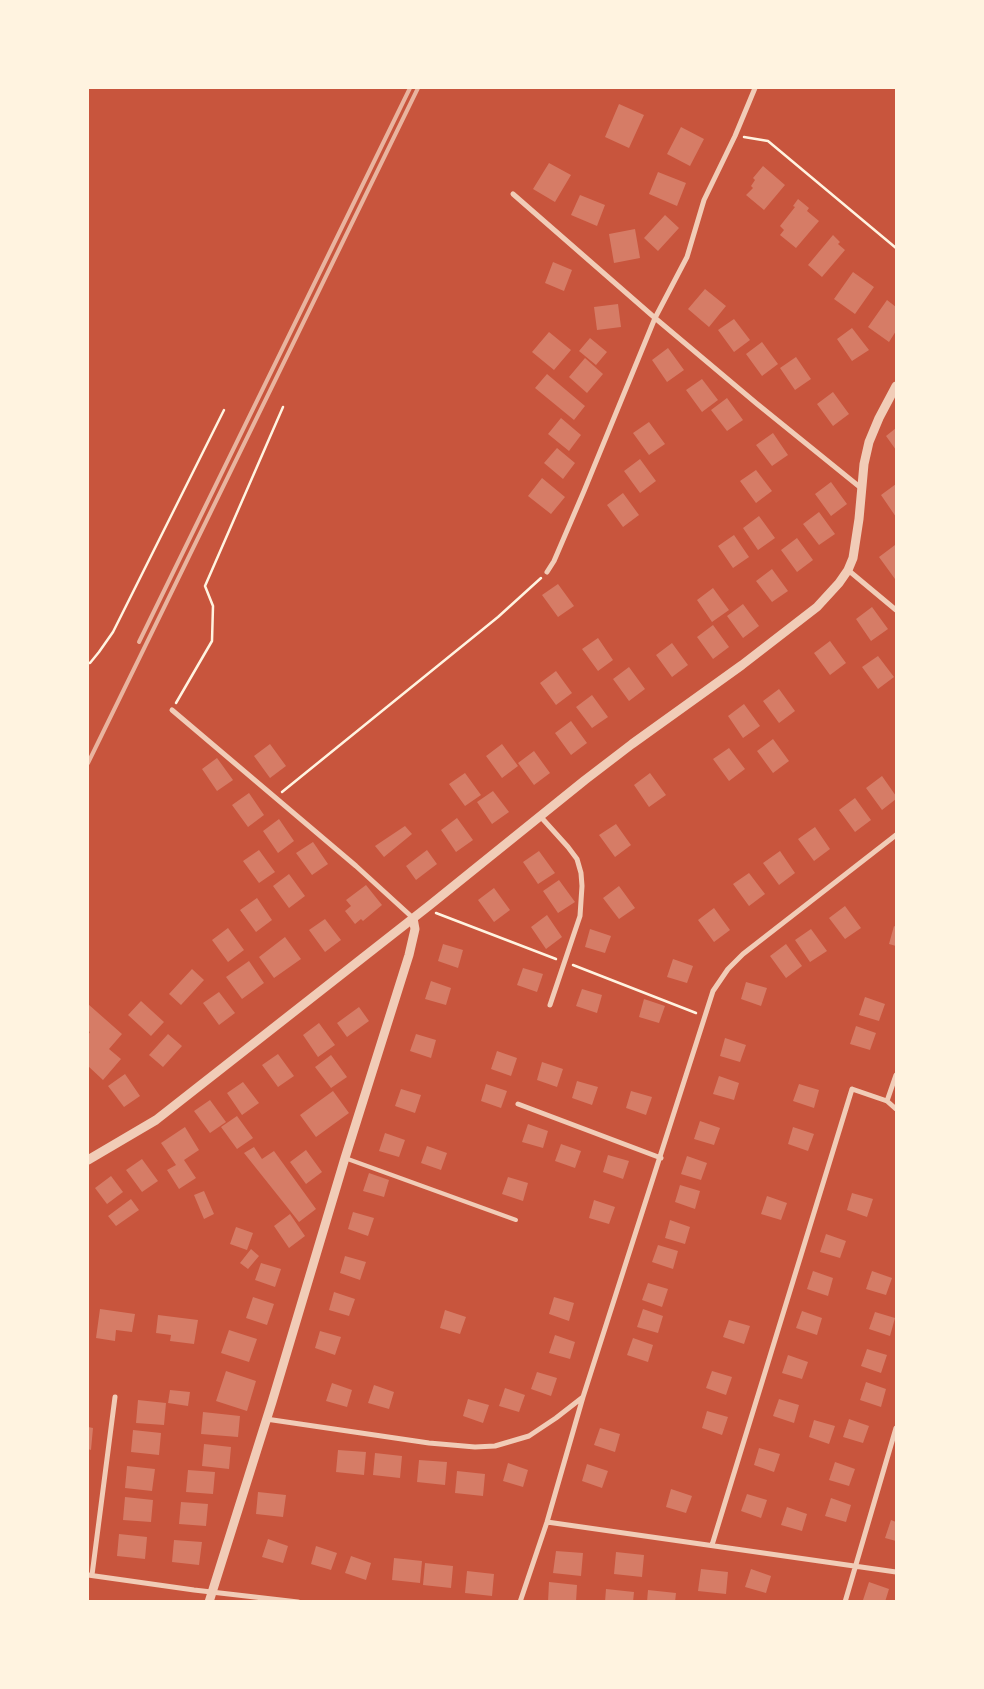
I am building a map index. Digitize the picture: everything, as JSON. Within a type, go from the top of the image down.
[{"type":"street","points":[[548,572],[584,491],[655,318],[688,257],[704,200],[735,136],[755,88]]},
{"type":"street","points":[[513,194],[655,318],[861,488]]},
{"type":"street","points":[[88,1160],[156,1120],[632,744],[786,632],[831,594],[848,570],[856,544],[864,464],[869,442],[879,418],[896,387]]},
{"type":"street","points":[[848,570],[896,610]]},
{"type":"street","points":[[172,710],[386,892],[413,918],[415,929],[409,955],[209,1602]]},
{"type":"street","points":[[540,816],[577,858],[582,873],[580,916],[550,1005]]},
{"type":"street","points":[[520,1602],[547,1522],[583,1397],[713,991],[724,974],[738,959],[896,835]]},
{"type":"street","points":[[887,1101],[896,1075]]},
{"type":"street","points":[[712,1545],[852,1089],[887,1101],[896,1108]]},
{"type":"street","points":[[518,1104],[661,1158]]},
{"type":"street","points":[[115,1397],[90,1575],[298,1602]]},
{"type":"street","points":[[266,1420],[429,1443],[475,1447],[496,1446],[529,1436],[583,1397]]},
{"type":"street","points":[[845,1602],[896,1428]]},
{"type":"street","points":[[547,1522],[896,1572]]},
{"type":"lane","points":[[345,1158],[516,1220]]},
{"type":"path","points":[[735,136],[768,141],[896,248]]},
{"type":"path","points":[[172,710],[212,641],[213,606],[205,586],[283,406]]},
{"type":"path","points":[[88,663],[99,652],[113,632],[224,410]]},
{"type":"path","points":[[274,798],[498,618],[548,572]]},
{"type":"building","points":[[619,104],[644,115],[629,148],[605,137]]},
{"type":"building","points":[[681,127],[704,139],[690,166],[667,154]]},
{"type":"building","points":[[549,163],[571,175],[555,202],[533,189]]},
{"type":"building","points":[[763,166],[785,185],[764,210],[746,195],[753,188],[751,186],[755,180],[753,178]]},
{"type":"building","points":[[658,172],[686,183],[677,206],[649,194]]},
{"type":"building","points":[[580,195],[605,205],[597,226],[571,215]]},
{"type":"building","points":[[798,199],[809,208],[807,211],[819,221],[796,248],[780,235],[784,230],[780,226],[795,207],[793,206]]},
{"type":"building","points":[[665,215],[679,228],[658,251],[644,238]]},
{"type":"building","points":[[635,229],[640,258],[614,263],[609,234]]},
{"type":"building","points":[[833,235],[840,242],[838,244],[845,250],[822,277],[808,265]]},
{"type":"building","points":[[553,262],[572,270],[564,291],[545,283]]},
{"type":"building","points":[[853,272],[874,287],[855,314],[834,299]]},
{"type":"building","points":[[705,289],[726,306],[709,327],[688,309]]},
{"type":"building","points":[[887,300],[896,307],[896,331],[889,342],[868,327]]},
{"type":"building","points":[[618,304],[621,327],[597,330],[594,307]]},
{"type":"building","points":[[734,319],[750,340],[734,352],[718,330]]},
{"type":"building","points":[[852,328],[869,350],[852,361],[837,339]]},
{"type":"building","points":[[549,332],[571,350],[554,370],[532,352]]},
{"type":"building","points":[[590,338],[607,352],[596,365],[579,351]]},
{"type":"building","points":[[762,342],[778,364],[762,376],[746,354]]},
{"type":"building","points":[[668,348],[684,370],[667,382],[652,360]]},
{"type":"building","points":[[796,357],[811,379],[795,390],[780,368]]},
{"type":"building","points":[[585,358],[603,374],[587,393],[569,377]]},
{"type":"building","points":[[547,374],[585,406],[574,420],[535,388]]},
{"type":"building","points":[[702,379],[718,400],[702,412],[686,390]]},
{"type":"building","points":[[833,392],[849,414],[833,426],[817,404]]},
{"type":"building","points":[[727,398],[743,420],[727,431],[711,410]]},
{"type":"building","points":[[561,418],[581,435],[569,451],[548,434]]},
{"type":"building","points":[[649,422],[665,444],[649,455],[633,433]]},
{"type":"building","points":[[896,428],[896,450],[886,436]]},
{"type":"building","points":[[773,433],[788,455],[772,466],[756,445]]},
{"type":"building","points":[[557,448],[575,463],[563,479],[544,463]]},
{"type":"building","points":[[640,459],[656,481],[640,493],[624,471]]},
{"type":"building","points":[[756,470],[772,491],[756,503],[740,481]]},
{"type":"building","points":[[542,478],[565,497],[551,514],[528,496]]},
{"type":"building","points":[[831,482],[847,504],[831,516],[815,494]]},
{"type":"building","points":[[896,484],[896,517],[881,495]]},
{"type":"building","points":[[623,493],[639,515],[623,527],[607,505]]},
{"type":"building","points":[[819,512],[835,534],[819,545],[803,524]]},
{"type":"building","points":[[759,516],[775,538],[758,550],[743,528]]},
{"type":"building","points":[[734,535],[749,557],[733,568],[718,546]]},
{"type":"building","points":[[797,538],[813,560],[797,572],[781,550]]},
{"type":"building","points":[[895,545],[896,577],[895,579],[879,557]]},
{"type":"building","points":[[772,569],[788,591],[772,602],[756,581]]},
{"type":"building","points":[[558,584],[574,606],[558,617],[542,595]]},
{"type":"building","points":[[713,588],[729,610],[712,622],[697,600]]},
{"type":"building","points":[[743,604],[759,626],[743,638],[727,616]]},
{"type":"building","points":[[872,607],[888,629],[871,641],[856,619]]},
{"type":"building","points":[[713,625],[729,647],[713,659],[697,637]]},
{"type":"building","points":[[598,638],[613,660],[598,671],[582,649]]},
{"type":"building","points":[[830,641],[846,663],[830,675],[814,653]]},
{"type":"building","points":[[672,643],[688,665],[672,677],[656,655]]},
{"type":"building","points":[[878,656],[894,677],[878,689],[862,667]]},
{"type":"building","points":[[629,667],[645,689],[629,701],[613,679]]},
{"type":"building","points":[[556,671],[572,693],[556,705],[540,683]]},
{"type":"building","points":[[779,689],[795,711],[779,723],[763,701]]},
{"type":"building","points":[[592,695],[608,717],[592,728],[576,707]]},
{"type":"building","points":[[744,704],[760,726],[743,738],[728,716]]},
{"type":"building","points":[[571,721],[587,743],[571,755],[555,733]]},
{"type":"building","points":[[773,739],[789,761],[773,773],[757,751]]},
{"type":"building","points":[[270,744],[286,766],[270,778],[254,756]]},
{"type":"building","points":[[502,744],[518,766],[502,778],[486,756]]},
{"type":"building","points":[[729,748],[745,769],[729,781],[713,759]]},
{"type":"building","points":[[534,751],[550,773],[534,785],[518,763]]},
{"type":"building","points":[[217,758],[233,780],[217,791],[202,769]]},
{"type":"building","points":[[465,773],[481,795],[465,806],[449,784]]},
{"type":"building","points":[[650,773],[666,795],[649,807],[634,785]]},
{"type":"building","points":[[882,776],[896,796],[896,799],[882,810],[866,788]]},
{"type":"building","points":[[493,791],[509,812],[492,824],[477,802]]},
{"type":"building","points":[[249,793],[264,815],[248,827],[232,805]]},
{"type":"building","points":[[855,798],[871,820],[855,832],[839,810]]},
{"type":"building","points":[[457,818],[473,840],[456,852],[441,830]]},
{"type":"building","points":[[279,819],[294,841],[278,853],[263,831]]},
{"type":"building","points":[[616,824],[631,845],[615,857],[599,835]]},
{"type":"building","points":[[405,826],[412,834],[384,857],[375,846]]},
{"type":"building","points":[[815,827],[830,849],[814,861],[798,839]]},
{"type":"building","points":[[313,842],[328,864],[312,875],[296,853]]},
{"type":"building","points":[[259,850],[275,872],[259,883],[243,861]]},
{"type":"building","points":[[427,850],[437,864],[416,880],[406,866]]},
{"type":"building","points":[[539,851],[555,873],[538,884],[523,862]]},
{"type":"building","points":[[780,851],[795,873],[779,885],[763,863]]},
{"type":"building","points":[[749,873],[765,894],[749,906],[733,884]]},
{"type":"building","points":[[289,874],[305,896],[289,908],[273,886]]},
{"type":"building","points":[[559,880],[575,902],[558,913],[543,891]]},
{"type":"building","points":[[366,885],[382,905],[363,921],[361,919],[355,924],[345,911],[351,906],[346,900]]},
{"type":"building","points":[[619,886],[635,908],[619,919],[603,898]]},
{"type":"building","points":[[494,888],[510,910],[494,922],[478,900]]},
{"type":"building","points":[[257,898],[272,920],[256,932],[240,910]]},
{"type":"building","points":[[845,906],[861,928],[845,939],[829,918]]},
{"type":"building","points":[[714,908],[730,930],[714,942],[698,920]]},
{"type":"building","points":[[547,915],[562,937],[546,949],[531,927]]},
{"type":"building","points":[[325,919],[341,940],[325,952],[309,930]]},
{"type":"building","points":[[894,926],[896,927],[896,946],[889,944]]},
{"type":"building","points":[[228,928],[244,950],[228,962],[212,940]]},
{"type":"building","points":[[590,929],[611,936],[605,953],[585,947]]},
{"type":"building","points":[[811,929],[827,951],[810,962],[795,940]]},
{"type":"building","points":[[285,937],[301,959],[274,978],[259,957]]},
{"type":"building","points":[[443,944],[463,950],[458,968],[438,961]]},
{"type":"building","points":[[786,944],[802,966],[786,978],[770,956]]},
{"type":"building","points":[[673,959],[693,966],[687,983],[667,977]]},
{"type":"building","points":[[249,961],[264,983],[242,999],[226,977]]},
{"type":"building","points":[[523,968],[543,974],[537,992],[517,985]]},
{"type":"building","points":[[192,969],[204,980],[181,1005],[169,994]]},
{"type":"building","points":[[431,981],[451,988],[446,1005],[425,999]]},
{"type":"building","points":[[746,982],[767,988],[761,1006],[741,999]]},
{"type":"building","points":[[582,989],[602,995],[597,1013],[576,1006]]},
{"type":"building","points":[[219,992],[235,1013],[219,1025],[203,1003]]},
{"type":"building","points":[[865,997],[885,1004],[879,1021],[859,1015]]},
{"type":"building","points":[[644,999],[665,1006],[659,1023],[639,1017]]},
{"type":"building","points":[[141,1001],[164,1022],[151,1036],[128,1015]]},
{"type":"building","points":[[88,1004],[122,1034],[109,1049],[121,1059],[103,1080],[88,1066],[88,1035],[90,1032],[88,1031]]},
{"type":"building","points":[[359,1007],[369,1021],[347,1037],[337,1023]]},
{"type":"building","points":[[319,1023],[335,1045],[318,1057],[303,1035]]},
{"type":"building","points":[[856,1026],[876,1033],[870,1050],[850,1044]]},
{"type":"building","points":[[168,1034],[182,1046],[163,1067],[149,1055]]},
{"type":"building","points":[[416,1034],[436,1040],[431,1058],[410,1051]]},
{"type":"building","points":[[725,1038],[746,1045],[740,1062],[720,1056]]},
{"type":"building","points":[[497,1051],[517,1058],[511,1076],[491,1069]]},
{"type":"building","points":[[278,1054],[294,1076],[278,1087],[262,1065]]},
{"type":"building","points":[[331,1055],[347,1077],[331,1088],[315,1067]]},
{"type":"building","points":[[542,1062],[563,1069],[557,1087],[537,1080]]},
{"type":"building","points":[[125,1074],[140,1096],[124,1107],[108,1086]]},
{"type":"building","points":[[719,1076],[739,1083],[734,1100],[713,1094]]},
{"type":"building","points":[[577,1081],[598,1087],[592,1105],[572,1098]]},
{"type":"building","points":[[243,1082],[259,1103],[242,1115],[227,1093]]},
{"type":"building","points":[[486,1084],[507,1091],[501,1108],[481,1101]]},
{"type":"building","points":[[799,1084],[819,1090],[814,1108],[793,1101]]},
{"type":"building","points":[[401,1089],[421,1095],[415,1113],[395,1106]]},
{"type":"building","points":[[333,1091],[349,1113],[316,1137],[300,1115]]},
{"type":"building","points":[[631,1091],[652,1097],[646,1115],[626,1108]]},
{"type":"building","points":[[210,1100],[226,1122],[210,1133],[194,1111]]},
{"type":"building","points":[[237,1116],[253,1138],[237,1149],[221,1127]]},
{"type":"building","points":[[700,1121],[720,1128],[714,1145],[694,1139]]},
{"type":"building","points":[[528,1124],[548,1131],[543,1148],[522,1142]]},
{"type":"building","points":[[185,1127],[199,1150],[184,1160],[196,1178],[179,1189],[167,1170],[176,1165],[161,1143]]},
{"type":"building","points":[[793,1127],[814,1134],[808,1151],[788,1144]]},
{"type":"building","points":[[385,1133],[405,1140],[399,1157],[379,1151]]},
{"type":"building","points":[[561,1144],[581,1151],[575,1168],[555,1161]]},
{"type":"building","points":[[427,1146],[447,1153],[441,1170],[421,1163]]},
{"type":"building","points":[[254,1147],[262,1159],[274,1151],[316,1209],[299,1222],[244,1153]]},
{"type":"building","points":[[306,1150],[322,1172],[306,1184],[290,1162]]},
{"type":"building","points":[[608,1155],[629,1161],[623,1179],[603,1172]]},
{"type":"building","points":[[687,1156],[707,1163],[701,1180],[681,1174]]},
{"type":"building","points":[[142,1159],[158,1181],[142,1192],[126,1170]]},
{"type":"building","points":[[369,1173],[389,1180],[384,1197],[363,1191]]},
{"type":"building","points":[[111,1176],[123,1192],[107,1204],[95,1188]]},
{"type":"building","points":[[508,1177],[528,1183],[523,1201],[502,1194]]},
{"type":"building","points":[[680,1185],[700,1191],[695,1209],[675,1202]]},
{"type":"building","points":[[204,1191],[214,1214],[204,1219],[194,1195]]},
{"type":"building","points":[[852,1193],[873,1199],[867,1217],[847,1210]]},
{"type":"building","points":[[767,1196],[787,1203],[781,1220],[761,1214]]},
{"type":"building","points":[[131,1199],[139,1210],[116,1226],[108,1216]]},
{"type":"building","points":[[594,1200],[615,1207],[609,1224],[589,1218]]},
{"type":"building","points":[[353,1212],[374,1218],[368,1236],[348,1229]]},
{"type":"building","points":[[290,1214],[305,1236],[289,1248],[274,1226]]},
{"type":"building","points":[[670,1220],[690,1227],[685,1244],[665,1238]]},
{"type":"building","points":[[236,1227],[253,1233],[247,1250],[230,1244]]},
{"type":"building","points":[[826,1234],[846,1241],[840,1258],[820,1252]]},
{"type":"building","points":[[658,1245],[678,1251],[673,1269],[652,1262]]},
{"type":"building","points":[[251,1249],[259,1256],[248,1269],[240,1263]]},
{"type":"building","points":[[345,1256],[366,1262],[360,1280],[340,1273]]},
{"type":"building","points":[[261,1263],[281,1269],[275,1287],[255,1280]]},
{"type":"building","points":[[813,1271],[833,1278],[828,1296],[807,1289]]},
{"type":"building","points":[[872,1271],[892,1278],[886,1295],[866,1289]]},
{"type":"building","points":[[648,1283],[668,1289],[662,1307],[642,1300]]},
{"type":"building","points":[[334,1292],[355,1299],[349,1316],[329,1310]]},
{"type":"building","points":[[253,1297],[274,1304],[267,1325],[246,1318]]},
{"type":"building","points":[[554,1297],[574,1303],[569,1321],[549,1314]]},
{"type":"building","points":[[100,1309],[135,1314],[132,1332],[116,1330],[115,1341],[96,1338]]},
{"type":"building","points":[[643,1309],[663,1316],[658,1333],[637,1327]]},
{"type":"building","points":[[445,1310],[466,1317],[460,1334],[440,1328]]},
{"type":"building","points":[[802,1311],[822,1318],[817,1335],[796,1328]]},
{"type":"building","points":[[875,1312],[895,1318],[890,1336],[869,1329]]},
{"type":"building","points":[[158,1315],[198,1320],[194,1344],[170,1341],[171,1335],[156,1333]]},
{"type":"building","points":[[729,1320],[750,1326],[744,1344],[723,1337]]},
{"type":"building","points":[[229,1330],[257,1339],[249,1362],[221,1353]]},
{"type":"building","points":[[320,1331],[341,1337],[335,1355],[315,1348]]},
{"type":"building","points":[[555,1335],[575,1342],[570,1359],[549,1353]]},
{"type":"building","points":[[633,1338],[653,1345],[648,1362],[627,1355]]},
{"type":"building","points":[[867,1349],[887,1355],[881,1373],[861,1366]]},
{"type":"building","points":[[788,1355],[808,1362],[802,1379],[782,1373]]},
{"type":"building","points":[[226,1371],[256,1381],[247,1411],[216,1401]]},
{"type":"building","points":[[712,1371],[732,1377],[726,1395],[706,1388]]},
{"type":"building","points":[[537,1372],[557,1378],[551,1396],[531,1389]]},
{"type":"building","points":[[866,1382],[886,1389],[881,1407],[860,1400]]},
{"type":"building","points":[[332,1383],[352,1390],[347,1407],[326,1401]]},
{"type":"building","points":[[374,1385],[394,1392],[389,1409],[368,1403]]},
{"type":"building","points":[[505,1388],[525,1395],[519,1412],[499,1406]]},
{"type":"building","points":[[170,1390],[190,1392],[188,1406],[168,1403]]},
{"type":"building","points":[[468,1399],[489,1405],[483,1423],[463,1416]]},
{"type":"building","points":[[779,1399],[799,1405],[794,1423],[773,1416]]},
{"type":"building","points":[[138,1400],[166,1403],[164,1425],[136,1423]]},
{"type":"building","points":[[707,1411],[728,1417],[722,1435],[702,1428]]},
{"type":"building","points":[[203,1412],[240,1416],[238,1437],[201,1434]]},
{"type":"building","points":[[849,1419],[869,1426],[863,1443],[843,1437]]},
{"type":"building","points":[[814,1420],[835,1426],[829,1444],[809,1437]]},
{"type":"building","points":[[88,1427],[93,1428],[91,1450],[88,1449]]},
{"type":"building","points":[[600,1428],[620,1434],[615,1452],[594,1445]]},
{"type":"building","points":[[133,1430],[161,1433],[159,1455],[131,1452]]},
{"type":"building","points":[[204,1444],[231,1447],[229,1469],[202,1466]]},
{"type":"building","points":[[759,1448],[780,1454],[774,1472],[754,1465]]},
{"type":"building","points":[[338,1450],[366,1452],[364,1475],[336,1472]]},
{"type":"building","points":[[375,1453],[402,1456],[400,1478],[373,1475]]},
{"type":"building","points":[[419,1460],[447,1462],[445,1485],[417,1482]]},
{"type":"building","points":[[835,1462],[855,1469],[849,1486],[829,1480]]},
{"type":"building","points":[[508,1463],[528,1470],[523,1487],[503,1481]]},
{"type":"building","points":[[587,1464],[608,1471],[602,1488],[582,1481]]},
{"type":"building","points":[[127,1466],[155,1469],[152,1491],[125,1488]]},
{"type":"building","points":[[188,1470],[215,1472],[213,1494],[186,1492]]},
{"type":"building","points":[[457,1471],[485,1474],[483,1496],[455,1493]]},
{"type":"building","points":[[671,1489],[692,1496],[686,1513],[666,1507]]},
{"type":"building","points":[[258,1492],[286,1495],[283,1517],[256,1514]]},
{"type":"building","points":[[747,1494],[767,1500],[761,1518],[741,1511]]},
{"type":"building","points":[[125,1497],[153,1500],[151,1522],[123,1520]]},
{"type":"building","points":[[831,1498],[851,1505],[846,1522],[825,1516]]},
{"type":"building","points":[[181,1502],[208,1504],[206,1526],[179,1524]]},
{"type":"building","points":[[787,1507],[807,1514],[802,1531],[781,1525]]},
{"type":"building","points":[[891,1520],[896,1522],[896,1541],[885,1538]]},
{"type":"building","points":[[119,1534],[147,1537],[145,1559],[117,1556]]},
{"type":"building","points":[[268,1539],[288,1546],[283,1563],[262,1557]]},
{"type":"building","points":[[174,1540],[202,1542],[199,1565],[172,1562]]},
{"type":"building","points":[[316,1546],[337,1553],[331,1570],[311,1564]]},
{"type":"building","points":[[556,1551],[583,1553],[581,1576],[553,1573]]},
{"type":"building","points":[[616,1552],[644,1555],[642,1577],[614,1574]]},
{"type":"building","points":[[351,1556],[371,1563],[366,1580],[345,1573]]},
{"type":"building","points":[[394,1558],[422,1561],[420,1583],[392,1580]]},
{"type":"building","points":[[425,1563],[453,1566],[451,1588],[423,1585]]},
{"type":"building","points":[[701,1569],[728,1572],[726,1594],[698,1591]]},
{"type":"building","points":[[751,1569],[771,1576],[766,1593],[745,1587]]},
{"type":"building","points":[[467,1571],[494,1574],[492,1596],[465,1593]]},
{"type":"building","points":[[549,1582],[577,1585],[576,1602],[548,1602]]},
{"type":"building","points":[[869,1582],[889,1589],[885,1602],[863,1600]]},
{"type":"building","points":[[606,1589],[634,1592],[633,1602],[605,1602]]},
{"type":"building","points":[[648,1590],[676,1593],[675,1602],[647,1602]]},
{"type":"railway","points":[[139,642],[410,88]]},
{"type":"railway","points":[[88,763],[418,88]]}]
